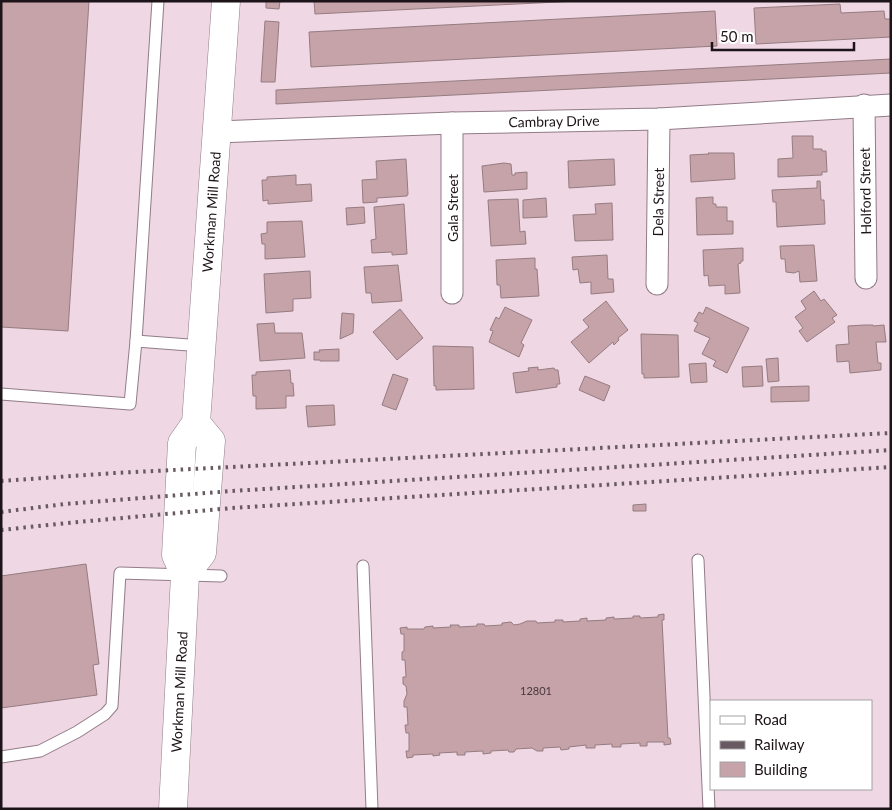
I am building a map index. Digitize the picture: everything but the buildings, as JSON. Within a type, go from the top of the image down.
[{"type":"street","name":"Workman Mill Road","points":[[173,809],[185,575],[176,555],[177,513],[182,443],[196,423],[226,1]]},
{"type":"street","name":"Cambray Drive","points":[[217,132],[452,123],[659,119],[864,105],[891,105]]},
{"type":"street","name":"Holford Street","points":[[864,105],[866,278]]},
{"type":"street","name":"Dela Street","points":[[657,284],[659,119]]},
{"type":"street","name":"Gala Street","points":[[452,123],[452,293]]},
{"type":"lane","points":[[1,394],[130,404],[136,341],[158,1]]},
{"type":"lane","points":[[136,341],[202,346]]},
{"type":"lane","points":[[698,560],[709,809]]},
{"type":"lane","points":[[363,566],[372,809]]},
{"type":"lane","points":[[1,757],[40,751],[98,718],[112,706],[120,572],[221,576]]},
{"type":"railway","points":[[1,481],[115,473],[891,433]]},
{"type":"railway","points":[[1,512],[65,504],[232,491],[891,450]]},
{"type":"railway","points":[[1,530],[232,508],[891,467]]}]
